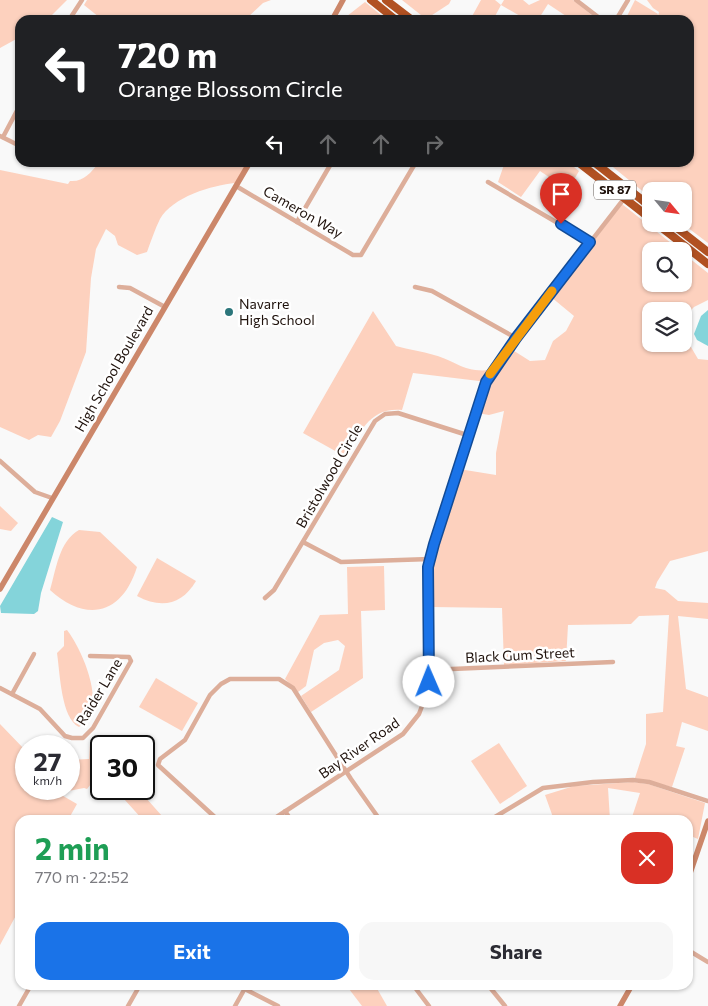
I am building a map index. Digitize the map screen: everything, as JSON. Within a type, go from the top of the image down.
[{"type":"highway","points":[[371,0],[390,15]]},
{"type":"highway","points":[[386,0],[406,15]]},
{"type":"highway","name":"SR 87","points":[[585,167],[642,212]]},
{"type":"highway","name":"SR 87","points":[[600,167],[642,201]]},
{"type":"highway","points":[[668,232],[708,264]]},
{"type":"highway","points":[[682,232],[708,252]]},
{"type":"street","points":[[72,15],[82,0]]},
{"type":"street","points":[[335,15],[343,0]]},
{"type":"street","points":[[576,0],[596,15]]},
{"type":"street","points":[[619,15],[628,0]]},
{"type":"street","points":[[15,113],[1,137],[15,144]]},
{"type":"street","name":"High School Boulevard","points":[[0,589],[247,167]]},
{"type":"street","points":[[297,222],[329,167]]},
{"type":"street","name":"Cameron Way","points":[[236,186],[359,256],[364,253],[413,167]]},
{"type":"street","points":[[488,182],[590,242]]},
{"type":"street","name":"Bay River Road","points":[[279,815],[403,734],[416,720],[427,693],[430,560],[467,435],[486,382],[516,338],[630,191]]},
{"type":"street","points":[[119,287],[130,288],[165,307]]},
{"type":"street","points":[[415,287],[432,291],[516,338]]},
{"type":"street","name":"Bristolwood Circle","points":[[265,598],[274,590],[365,435],[380,417],[390,412],[398,413],[467,435]]},
{"type":"street","points":[[0,461],[34,492],[52,498]]},
{"type":"street","points":[[303,542],[341,562],[430,560]]},
{"type":"street","points":[[12,694],[34,654]]},
{"type":"street","name":"Raider Lane","points":[[0,688],[40,709],[65,736],[83,738],[93,728],[131,661],[129,657],[123,655],[90,656]]},
{"type":"street","name":"Black Gum Street","points":[[429,670],[613,662]]},
{"type":"street","points":[[212,815],[160,768],[158,761],[185,740],[210,695],[221,684],[238,678],[278,680],[293,688],[346,772],[376,815]]},
{"type":"street","points":[[498,815],[543,788],[593,782],[633,780],[649,782],[708,801]]},
{"type":"street","points":[[285,811],[288,815]]},
{"type":"street","points":[[693,864],[708,821]]},
{"type":"street","points":[[693,953],[708,962]]},
{"type":"street","points":[[19,1006],[28,990]]},
{"type":"street","points":[[128,1006],[137,990]]},
{"type":"street","points":[[235,1006],[244,990],[278,1006]]},
{"type":"street","points":[[417,990],[430,1006]]},
{"type":"street","points":[[492,990],[505,1006]]},
{"type":"street","points":[[620,1006],[629,990]]},
{"type":"shaded area","points":[[0,0],[67,0],[52,15],[15,15],[15,40],[0,48]]},
{"type":"shaded area","points":[[87,0],[271,0],[263,3],[250,15],[96,15],[84,5]]},
{"type":"shaded area","points":[[402,0],[451,0],[449,4],[432,15],[421,15]]},
{"type":"shaded area","points":[[481,0],[495,0],[501,5],[496,15],[473,15]]},
{"type":"shaded area","points":[[504,0],[523,0],[529,5],[540,0],[573,0],[592,15],[564,15],[548,4],[541,15],[518,15],[501,5]]},
{"type":"shaded area","points":[[635,0],[658,14],[658,15],[628,15]]},
{"type":"shaded area","points":[[647,0],[708,0],[708,243],[692,231],[692,182],[642,182],[642,191],[613,167],[694,167],[694,15],[658,15],[659,12]]},
{"type":"shaded area","points":[[365,2],[381,15],[348,15]]},
{"type":"shaded area","points":[[96,167],[245,167],[235,183],[205,189],[174,204],[160,219],[147,252],[137,255],[118,245],[115,236],[106,229],[96,249],[91,278],[86,352],[60,421],[51,437],[38,435],[29,440],[0,427],[0,170],[68,184],[70,181],[79,180]]},
{"type":"shaded area","points":[[503,167],[574,167],[579,171],[568,190],[540,171],[521,197],[498,182]]},
{"type":"shaded area","points":[[622,204],[642,220],[642,232],[657,232],[670,242],[642,242],[642,292],[692,292],[692,260],[708,273],[708,300],[692,309],[692,302],[642,302],[642,352],[692,352],[692,349],[698,359],[708,360],[708,551],[670,561],[655,588],[665,590],[678,601],[708,603],[708,619],[678,616],[686,689],[708,697],[708,731],[682,722],[676,746],[685,748],[672,787],[635,778],[646,744],[646,714],[663,712],[669,615],[639,616],[631,624],[568,625],[566,661],[504,665],[502,608],[432,607],[431,568],[459,469],[496,475],[496,453],[504,411],[489,415],[477,413],[488,383],[511,349],[530,361],[545,360],[553,341],[566,331],[574,316],[551,297]]},
{"type":"shaded area","points":[[373,311],[396,346],[442,357],[474,370],[491,370],[480,389],[482,382],[479,381],[413,373],[402,410],[391,410],[374,417],[361,430],[346,457],[303,433]]},
{"type":"shaded area","points":[[0,506],[18,523],[11,531],[0,529]]},
{"type":"shaded area","points":[[79,530],[100,532],[137,567],[122,595],[112,604],[101,609],[89,610],[77,607],[63,600],[50,590],[59,557],[67,541]]},
{"type":"shaded area","points":[[157,558],[196,581],[178,600],[154,603],[137,596]]},
{"type":"shaded area","points":[[384,566],[385,610],[361,611],[363,678],[311,712],[301,696],[339,670],[345,646],[338,640],[324,643],[314,650],[306,686],[298,692],[285,679],[320,615],[348,614],[347,567]]},
{"type":"shaded area","points":[[67,630],[86,665],[93,694],[92,708],[88,719],[79,727],[68,714],[62,694],[57,653],[64,646],[64,631]]},
{"type":"shaded area","points":[[156,678],[198,703],[182,731],[139,707]]},
{"type":"shaded area","points":[[0,724],[15,740],[15,800],[70,800],[77,804],[71,815],[15,815],[15,917],[0,945]]},
{"type":"shaded area","points":[[499,743],[527,786],[500,804],[471,761]]},
{"type":"shaded area","points":[[90,744],[90,785],[87,789],[80,789],[80,759],[89,759]]},
{"type":"shaded area","points":[[633,782],[648,784],[705,803],[698,839],[693,837],[693,815],[633,815],[640,793],[608,788],[610,815],[552,815],[545,795],[574,786]]},
{"type":"shaded area","points":[[125,800],[148,800],[161,815],[138,815]]},
{"type":"shaded area","points":[[350,990],[378,990],[387,1006],[362,1006]]},
{"type":"water","points":[[708,310],[708,346],[697,340],[694,334],[701,316]]},
{"type":"water","points":[[52,517],[63,522],[41,593],[38,611],[34,614],[1,613],[0,606]]},
{"type":"slow traffic","points":[[490,374],[552,291]]},
{"type":"place","name":"Navarre High School","points":[[229,312]]},
{"type":"route","points":[[429,682],[428,567],[434,544],[467,435],[486,382],[516,338],[590,242],[561,224]]}]
